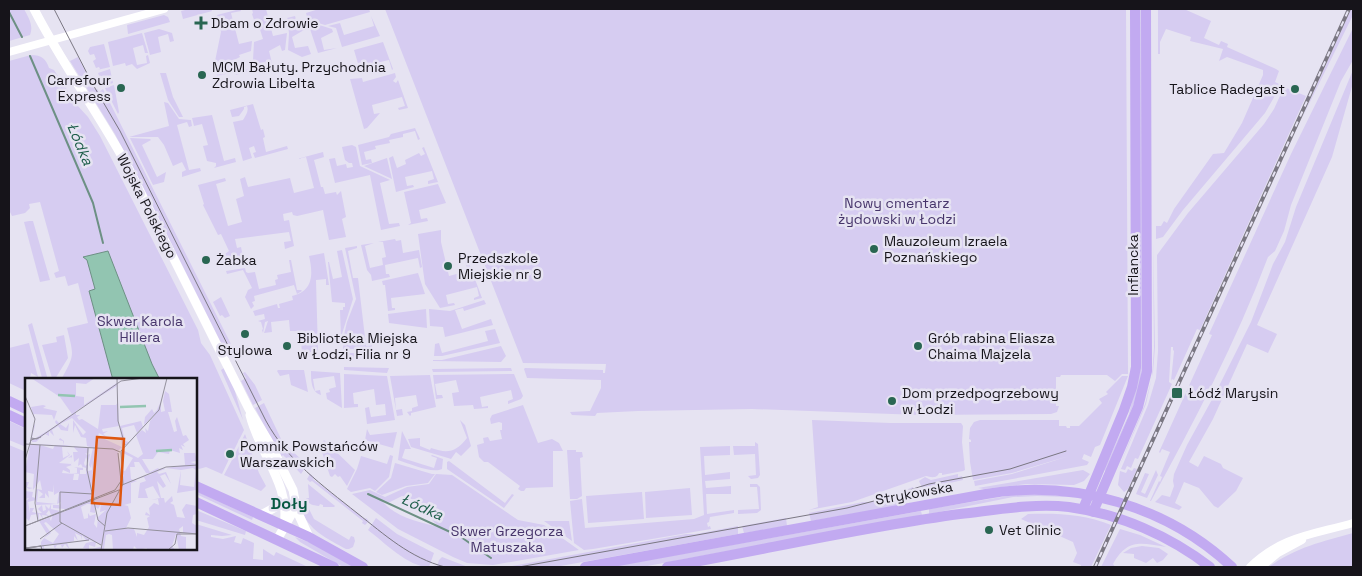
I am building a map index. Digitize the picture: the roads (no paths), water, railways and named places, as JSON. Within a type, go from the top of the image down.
[{"type":"main road","name":"Wojska Polskiego","points":[[34,9],[118,148],[249,409],[273,449],[291,486],[296,506],[309,537]]},
{"type":"main road","name":"Inflancka","points":[[1088,510],[1124,410],[1134,380],[1136,367],[1135,9]]},
{"type":"main road","name":"Inflancka","points":[[1094,495],[1138,407],[1147,367],[1146,9]]},
{"type":"main road","points":[[9,402],[25,409]]},
{"type":"main road","name":"Wojska Polskiego","points":[[249,409],[255,432],[278,481],[284,506],[284,526]]},
{"type":"main road","points":[[9,416],[25,423]]},
{"type":"main road","points":[[198,487],[309,537],[363,567]]},
{"type":"main road","name":"Strykowska","points":[[585,567],[1004,491],[1054,489],[1094,495],[1132,507],[1160,519],[1193,536],[1232,567]]},
{"type":"main road","points":[[198,503],[334,567]]},
{"type":"main road","points":[[261,515],[283,503]]},
{"type":"main road","name":"Wojska Polskiego","points":[[277,540],[296,506]]},
{"type":"main road","name":"Strykowska","points":[[667,567],[938,517],[1036,506],[1055,506],[1088,510],[1126,521],[1172,542],[1210,567]]},
{"type":"street","points":[[9,52],[164,9]]},
{"type":"street","points":[[1250,567],[1279,544],[1353,523]]},
{"type":"street","points":[[1261,567],[1278,553],[1313,534]]},
{"type":"waterway","name":"Łódka","points":[[9,12],[22,37]]},
{"type":"waterway","name":"Łódka","points":[[30,56],[93,203],[103,243]]},
{"type":"waterway","name":"Łódka","points":[[368,494],[461,537],[491,558]]},
{"type":"tram line","points":[[54,9],[92,83],[120,131],[266,421],[275,435],[307,472],[398,545],[420,558],[445,567]]},
{"type":"tram line","points":[[519,567],[847,508],[929,484],[1010,469],[1066,451]]},
{"type":"railway","points":[[1095,567],[1349,9]]},
{"type":"place","name":"Dbam o Zdrowie","points":[[201,23]]},
{"type":"place","name":"MCM Bałuty. Przychodnia Zdrowia Libelta","points":[[202,75]]},
{"type":"place","name":"Carrefour Express","points":[[121,88]]},
{"type":"place","name":"Tablice Radegast","points":[[1295,89]]},
{"type":"place","name":"Mauzoleum Izraela Poznańskiego","points":[[874,249]]},
{"type":"place","name":"Żabka","points":[[206,260]]},
{"type":"place","name":"Przedszkole Miejskie nr 9","points":[[448,266]]},
{"type":"place","name":"Stylowa","points":[[245,334]]},
{"type":"place","name":"Biblioteka Miejska w Łodzi, Filia nr 9","points":[[287,346]]},
{"type":"place","name":"Grób rabina Eliasza Chaima Majzela","points":[[918,346]]},
{"type":"place","name":"Łódź Marysin","points":[[1177,393]]},
{"type":"place","name":"Dom przedpogrzebowy w Łodzi","points":[[892,401]]},
{"type":"place","name":"Pomnik Powstańców Warszawskich","points":[[230,454]]},
{"type":"place","name":"Vet Clinic","points":[[989,530]]},
{"type":"district","name":"Doły","points":[[289,503]]},
{"type":"park label","name":"Nowy cmentarz żydowski w Łodzi","points":[[897,212]]},
{"type":"park label","name":"Skwer Karola Hillera","points":[[140,330]]},
{"type":"park label","name":"Skwer Grzegorza Matuszaka","points":[[507,540]]}]
